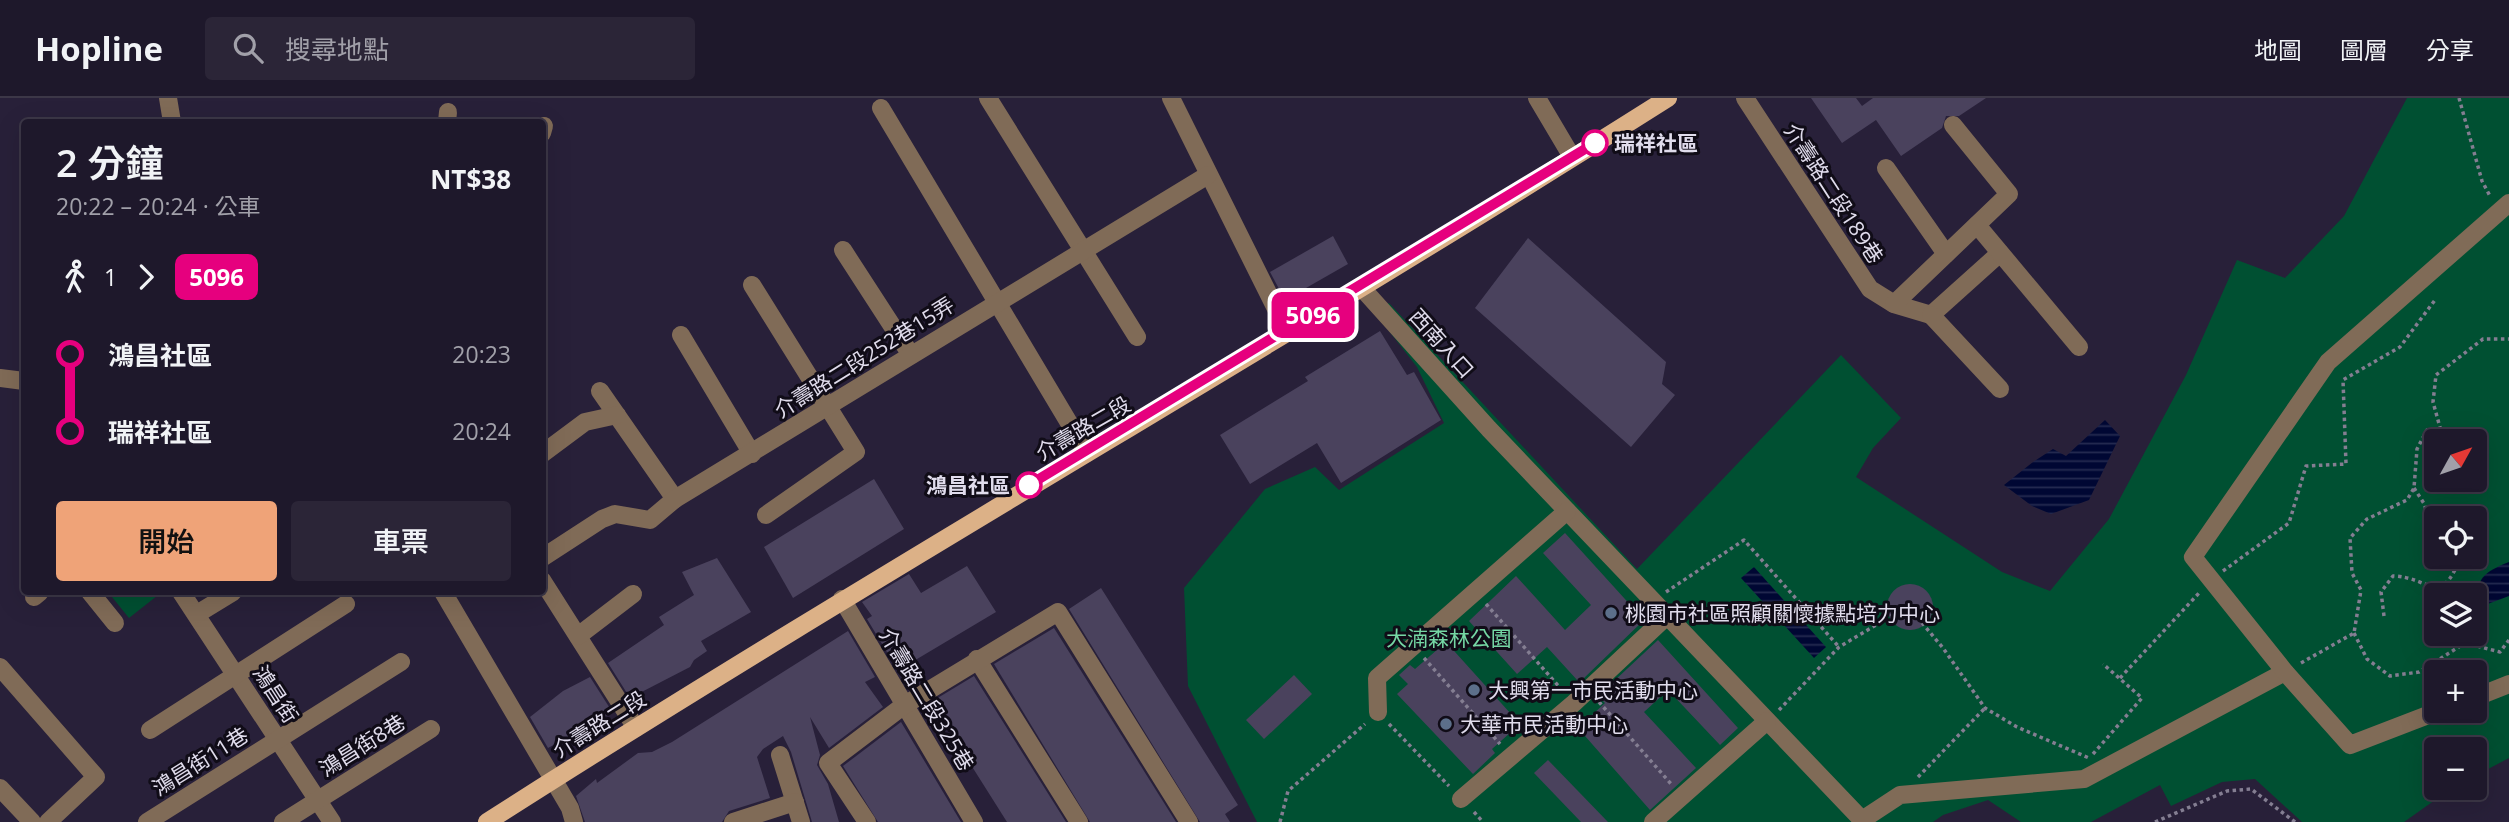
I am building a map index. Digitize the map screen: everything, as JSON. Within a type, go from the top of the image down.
[{"type":"main road","name":"介壽路二段","points":[[487,822],[842,599],[1361,287],[1668,98]]},
{"type":"street","points":[[168,98],[172,119]]},
{"type":"street","points":[[988,98],[1137,337]]},
{"type":"street","points":[[1171,98],[1287,331]]},
{"type":"street","points":[[1537,98],[1572,157]]},
{"type":"street","name":"介壽路二段189巷","points":[[1745,98],[1870,289],[1894,304]]},
{"type":"street","points":[[881,108],[1087,453]]},
{"type":"street","points":[[1953,125],[2009,194],[1894,304],[1931,315],[2000,389]]},
{"type":"street","points":[[1886,168],[1946,254]]},
{"type":"street","name":"介壽路二段252巷15弄","points":[[546,555],[601,519],[615,514],[650,520],[675,499],[1208,175]]},
{"type":"street","points":[[2424,717],[2350,746],[2285,672],[2193,556],[2329,362],[2504,208]]},
{"type":"street","points":[[1977,225],[2079,347]]},
{"type":"street","points":[[843,250],[911,355]]},
{"type":"street","points":[[1931,315],[2000,253]]},
{"type":"street","points":[[752,285],[856,452],[766,514]]},
{"type":"street","name":"西南入口","points":[[1361,287],[1489,429],[1861,820],[1900,795]]},
{"type":"street","points":[[681,335],[752,454]]},
{"type":"street","points":[[0,378],[21,381]]},
{"type":"street","points":[[600,391],[675,499]]},
{"type":"street","points":[[546,451],[584,422],[617,415]]},
{"type":"street","points":[[1378,712],[1377,678],[1567,511]]},
{"type":"street","points":[[546,586],[636,728]]},
{"type":"street","points":[[578,636],[634,594]]},
{"type":"street","points":[[92,595],[115,622]]},
{"type":"street","name":"鴻昌街","points":[[183,595],[332,822]]},
{"type":"street","points":[[197,614],[228,595]]},
{"type":"street","points":[[445,595],[570,808],[574,822]]},
{"type":"street","name":"介壽路二段325巷","points":[[842,599],[974,822]]},
{"type":"street","points":[[150,730],[346,604]]},
{"type":"street","points":[[867,822],[828,763],[903,706],[1058,612],[1189,822]]},
{"type":"street","points":[[1461,799],[1574,704],[1667,616]]},
{"type":"street","points":[[977,659],[1079,822]]},
{"type":"street","name":"鴻昌街11巷","points":[[147,822],[401,662]]},
{"type":"street","points":[[0,667],[96,777],[48,822]]},
{"type":"street","points":[[1900,795],[2084,779],[2285,672]]},
{"type":"street","points":[[2487,693],[2509,684]]},
{"type":"street","points":[[1653,822],[1768,721]]},
{"type":"street","name":"鴻昌街8巷","points":[[283,822],[431,729]]},
{"type":"street","points":[[780,755],[802,822]]},
{"type":"street","points":[[0,788],[32,822]]},
{"type":"street","points":[[733,822],[796,802]]},
{"type":"path","points":[[2459,98],[2482,181],[2504,208]]},
{"type":"path","points":[[2120,678],[2211,580],[2289,523],[2306,466],[2346,464],[2343,380],[2400,348],[2435,300]]},
{"type":"path","points":[[2509,339],[2498,336],[2483,339],[2436,375],[2433,402],[2441,430],[2435,434],[2432,429],[2427,430],[2417,449],[2413,488],[2407,500],[2367,519],[2350,538],[2352,573],[2361,590],[2354,633],[2367,659],[2390,676],[2419,672],[2465,643],[2500,652],[2509,639]]},
{"type":"path","points":[[2413,488],[2425,506]]},
{"type":"path","points":[[1652,601],[1744,540],[1839,647]]},
{"type":"path","points":[[2384,616],[2381,592],[2393,576],[2404,576],[2435,588],[2444,587],[2456,569]]},
{"type":"path","points":[[1475,592],[1574,704]]},
{"type":"path","points":[[1768,721],[1839,647],[1908,606],[1943,648],[1985,708],[2017,727],[2089,758]]},
{"type":"path","points":[[2285,672],[2354,633]]},
{"type":"path","points":[[1413,646],[1511,756]]},
{"type":"path","points":[[2084,779],[2089,758],[2142,698],[2104,663]]},
{"type":"path","points":[[1588,690],[1682,797]]},
{"type":"path","points":[[1900,795],[1985,708]]},
{"type":"path","points":[[1280,822],[1288,791],[1378,712],[1461,799]]},
{"type":"path","points":[[2155,822],[2227,791],[2251,789],[2295,822]]},
{"type":"green space","name":"大湳森林公園","points":[[2407,98],[2509,98],[2509,758],[2487,770],[2487,737],[2424,737],[2424,800],[2435,800],[2404,822],[2302,822],[2255,779],[2222,782],[2171,806],[2160,785],[2091,822],[2021,822],[1988,800],[1943,815],[1933,822],[1257,822],[1188,686],[1184,588],[1265,489],[1315,467],[1339,490],[1444,423],[1417,367],[1375,313],[1389,303],[1637,569],[1841,355],[1901,418],[1873,448],[1856,477],[2002,572],[2050,591],[2109,519],[2186,375],[2237,260],[2285,278],[2344,216]]},
{"type":"green space","points":[[115,595],[158,595],[129,618],[112,597]]},
{"type":"water","points":[[2105,420],[2120,436],[2089,500],[2051,514],[2032,506],[2004,485],[2053,449],[2066,456]]},
{"type":"water","points":[[2509,562],[2509,596],[2487,604],[2487,583],[2480,583],[2493,569]]},
{"type":"water","points":[[1754,567],[1826,647],[1814,658],[1741,578]]},
{"type":"building","points":[[1811,98],[1856,98],[1862,106],[1873,98],[1986,98],[1959,116],[1946,116],[1942,128],[1901,156],[1876,120],[1842,143]]},
{"type":"building","points":[[1333,236],[1348,264],[1285,300],[1270,272]]},
{"type":"building","points":[[1528,238],[1666,362],[1662,384],[1675,395],[1631,447],[1475,308]]},
{"type":"building","points":[[1380,331],[1407,375],[1414,372],[1441,420],[1341,483],[1317,443],[1250,484],[1220,435],[1308,381],[1305,377]]},
{"type":"building","points":[[874,479],[904,529],[793,598],[764,547]]},
{"type":"building","name":"桃園市社區照顧關懷據點培力中心","points":[[1565,533],[1644,620],[1583,679],[1578,681],[1547,647],[1517,674],[1469,621],[1516,576],[1565,630],[1591,605],[1543,553]]},
{"type":"building","points":[[717,558],[751,612],[701,641],[707,651],[694,660],[690,667],[630,698],[608,663],[664,625],[659,617],[694,595],[682,572]]},
{"type":"building","points":[[967,566],[996,612],[907,665],[896,667],[867,619],[872,616],[862,602],[909,574],[921,593]]},
{"type":"building","points":[[1910,584],[1926,591],[1933,607],[1926,623],[1910,630],[1894,623],[1887,607],[1894,591]]},
{"type":"building","points":[[1101,588],[1238,805],[1225,814],[1230,822],[1200,822],[1069,609]]},
{"type":"building","points":[[1054,628],[1176,822],[1090,822],[994,664]]},
{"type":"building","points":[[848,631],[875,677],[865,682],[883,707],[829,748],[810,717],[820,755],[817,765],[828,784],[839,822],[812,822],[791,752],[783,736],[763,749],[757,757],[770,798],[729,811],[722,822],[585,822],[576,796],[596,779],[597,783],[638,753],[652,752],[672,742]]},
{"type":"building","points":[[1658,640],[1738,728],[1720,745],[1668,690],[1644,712],[1696,768],[1650,810],[1578,728],[1605,703],[1598,696]]},
{"type":"building","points":[[1446,642],[1520,724],[1492,749],[1495,753],[1473,774],[1397,694],[1408,684],[1399,675],[1410,665],[1415,669]]},
{"type":"building","points":[[1294,675],[1312,694],[1264,739],[1246,720]]},
{"type":"building","points":[[974,676],[1066,822],[1007,822],[931,702]]},
{"type":"building","points":[[590,677],[611,710],[610,714],[548,748],[530,717],[563,691]]},
{"type":"building","points":[[901,722],[961,822],[878,822],[843,766]]},
{"type":"building","points":[[1548,760],[1608,822],[1581,822],[1534,773]]},
{"type":"bus line","name":"5096","points":[[1029,485],[1087,453],[1595,143]]},
{"type":"place","name":"瑞祥社區","points":[[1595,143]]},
{"type":"place","name":"鴻昌社區","points":[[1029,485]]},
{"type":"place","name":"桃園市社區照顧關懷據點培力中心","points":[[1611,613]]},
{"type":"place","name":"大興第一市民活動中心","points":[[1474,690]]},
{"type":"place","name":"大華市民活動中心","points":[[1446,724]]}]
